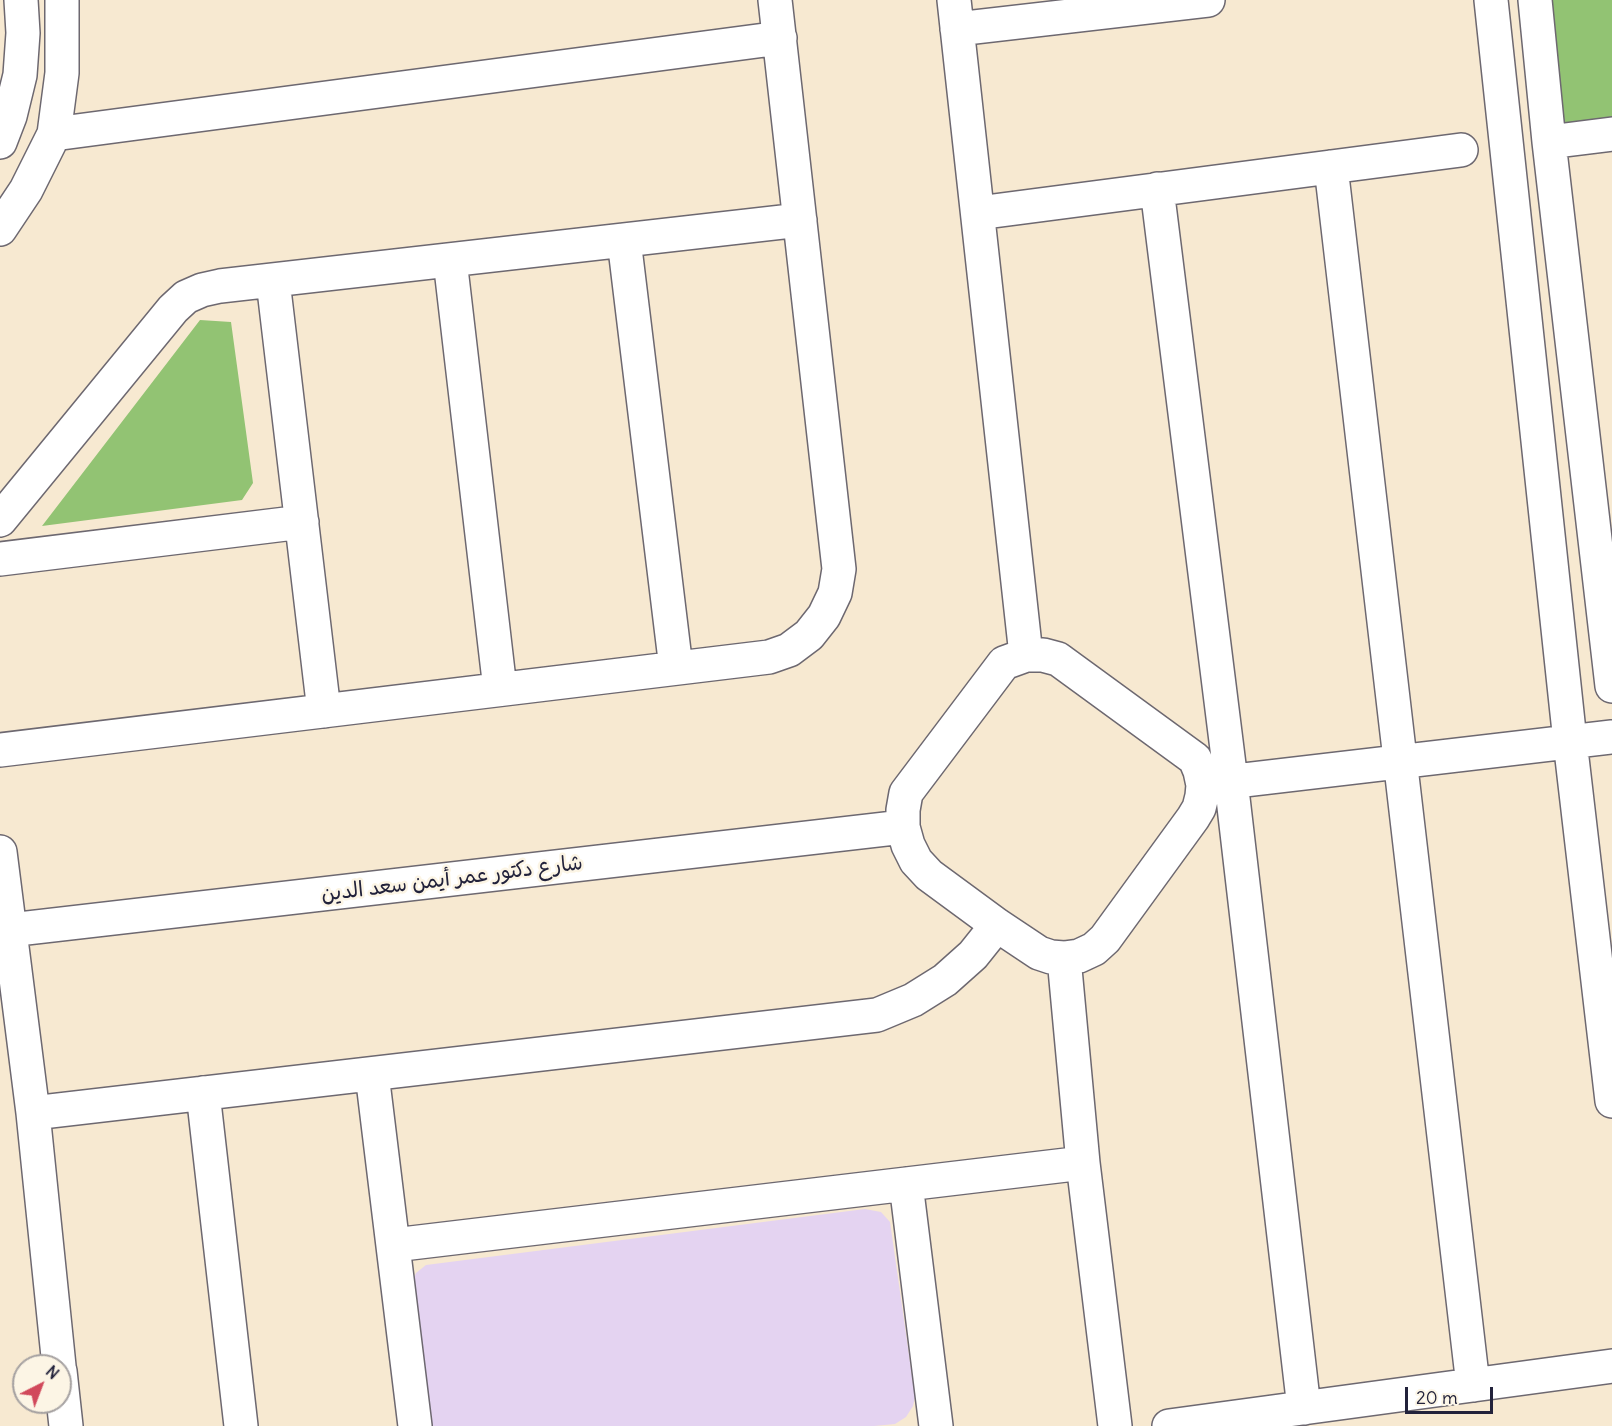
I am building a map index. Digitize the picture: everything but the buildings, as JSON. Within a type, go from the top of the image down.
[{"type":"street","points":[[0,142],[10,116],[20,75],[23,33],[21,0]]},
{"type":"street","points":[[0,229],[26,190],[54,134],[62,73],[62,0]]},
{"type":"street","points":[[0,750],[769,657],[789,650],[809,635],[824,616],[835,593],[839,569],[775,0]]},
{"type":"street","points":[[1026,655],[956,15],[1208,0]]},
{"type":"street","points":[[1491,0],[1570,741],[1612,1101]]},
{"type":"street","points":[[1535,0],[1549,142],[1612,686]]},
{"type":"street","points":[[54,134],[780,38]]},
{"type":"street","points":[[1549,142],[1612,134]]},
{"type":"street","points":[[978,213],[1461,150]]},
{"type":"street","points":[[1331,167],[1473,1385]]},
{"type":"street","points":[[1157,189],[1217,783],[1304,1408]]},
{"type":"street","points":[[0,520],[173,309],[186,297],[202,290],[220,286],[800,220]]},
{"type":"street","points":[[624,240],[676,668]]},
{"type":"street","points":[[450,260],[500,690]]},
{"type":"street","points":[[273,281],[324,711]]},
{"type":"street","points":[[0,559],[302,522]]},
{"type":"street","points":[[1550,558],[1597,553]]},
{"type":"street","points":[[1217,783],[1200,771],[1195,759],[1058,659],[1042,655],[1026,655],[1004,663],[906,793],[903,827],[916,861],[929,875],[1039,953],[1064,958],[1079,956],[1094,949],[1105,939],[1193,818],[1202,796],[1217,783],[1612,737]]},
{"type":"street","name":"شارع دكتور عمر أيمن سعد الدين","points":[[5,931],[903,827]]},
{"type":"street","points":[[0,852],[5,931],[33,1113],[59,1354]]},
{"type":"street","points":[[33,1113],[877,1015],[913,1000],[945,980],[973,954],[997,925]]},
{"type":"street","points":[[1064,958],[1083,1163],[1115,1426]]},
{"type":"street","points":[[372,1074],[415,1426]]},
{"type":"street","points":[[203,1093],[241,1426]]},
{"type":"street","points":[[394,1245],[1083,1163]]},
{"type":"street","points":[[906,1184],[936,1426]]},
{"type":"street","points":[[1169,1426],[1612,1366]]},
{"type":"shaded area","points":[[865,1209],[881,1212],[890,1222],[915,1397],[913,1406],[906,1417],[895,1424],[874,1426],[427,1426],[411,1286],[416,1273],[426,1265]]},
{"type":"green space","points":[[1535,0],[1612,0],[1612,134],[1549,142]]},
{"type":"green space","points":[[200,320],[231,322],[253,483],[242,500],[42,526]]}]
